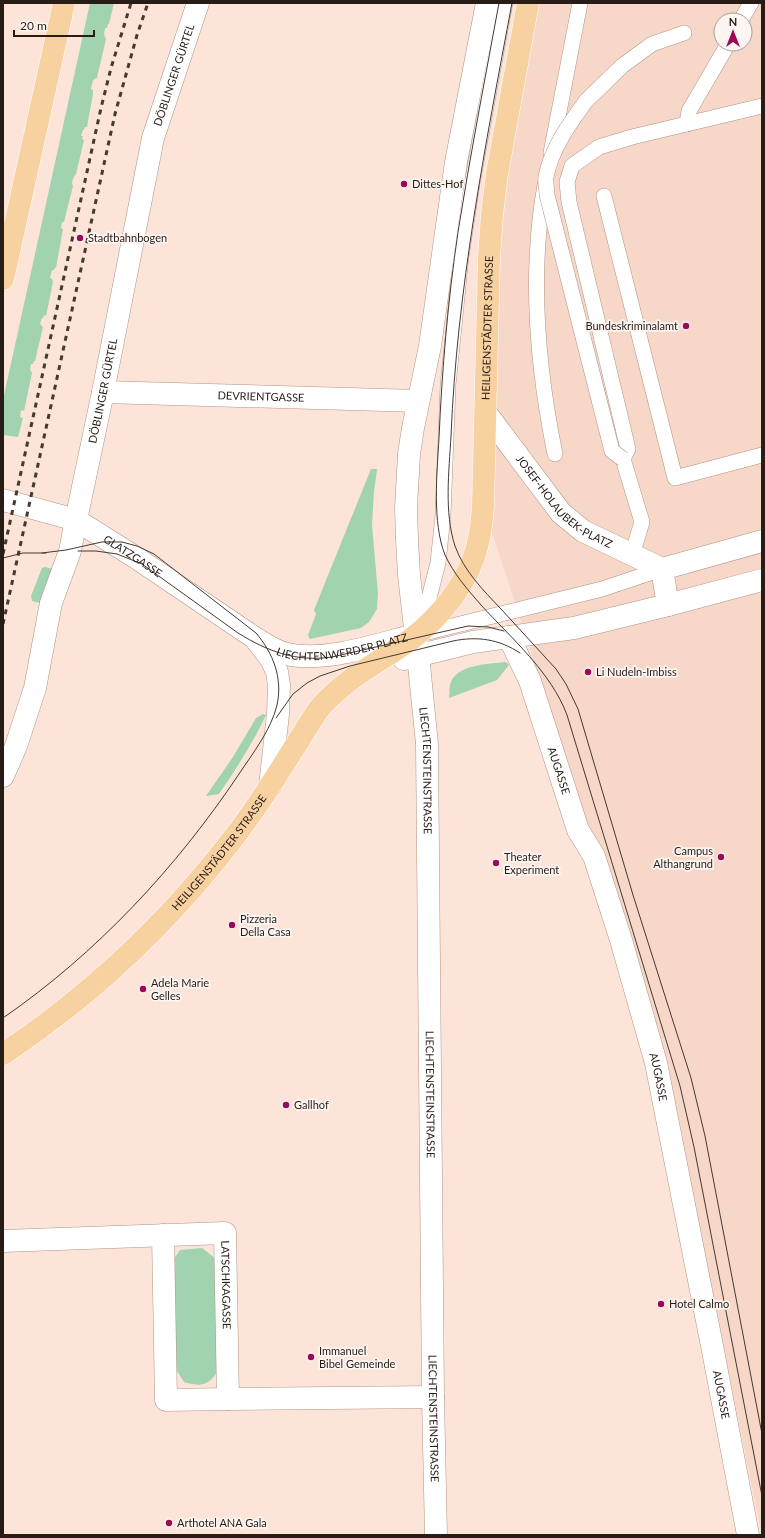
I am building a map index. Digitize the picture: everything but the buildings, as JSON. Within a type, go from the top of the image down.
[{"type":"main road","points":[[3,279],[64,3]]},
{"type":"main road","name":"HEILIGENSTÄDTER STRASSE","points":[[3,1054],[64,1011],[103,978],[151,932],[199,882],[236,835],[270,786],[318,710],[327,699],[344,683],[399,648],[416,645],[462,582],[474,557],[480,535],[483,506],[489,258],[492,214],[497,174],[528,3]]},
{"type":"street","name":"DÖBLINGER GÜRTEL","points":[[3,776],[16,746],[35,688],[51,603],[70,551],[153,138],[198,3]]},
{"type":"street","points":[[416,645],[409,575],[406,508],[409,454],[418,401],[430,346],[456,162],[487,3]]},
{"type":"street","name":"DEVRIENTGASSE","points":[[103,392],[418,401]]},
{"type":"street","name":"JOSEF-HOLAUBEK-PLATZ","points":[[486,413],[561,514],[583,531],[662,569]]},
{"type":"street","name":"GLATZGASSE","points":[[3,500],[76,520],[135,557],[252,636]]},
{"type":"street","points":[[762,541],[662,569],[668,606],[762,580]]},
{"type":"street","name":"LIECHTENWERDER PLATZ","points":[[252,636],[265,644],[288,654],[313,656],[416,645],[474,642],[559,631],[668,606]]},
{"type":"street","points":[[252,636],[261,645],[271,659],[277,672],[279,685],[278,714],[270,786]]},
{"type":"street","name":"AUGASSE","points":[[509,637],[530,682],[578,830],[594,856],[621,940],[656,1063],[714,1351],[748,1535]]},
{"type":"street","name":"LIECHTENSTEINSTRASSE","points":[[416,645],[427,744],[433,1397],[436,1535]]},
{"type":"street","name":"LATSCHKAGASSE","points":[[3,1241],[225,1233],[228,1399]]},
{"type":"street","points":[[163,1235],[166,1400],[433,1397]]},
{"type":"lane","points":[[416,645],[438,563],[443,515],[448,384],[461,257],[472,184],[505,3]]},
{"type":"lane","points":[[556,454],[546,406],[538,334],[536,276],[539,217],[580,3]]},
{"type":"lane","points":[[746,12],[751,3]]},
{"type":"lane","points":[[624,459],[612,451],[546,190],[545,178],[552,156],[575,116],[586,101],[622,66],[652,44],[684,33]]},
{"type":"lane","points":[[687,124],[688,111],[723,52]]},
{"type":"lane","points":[[632,555],[642,522],[624,459],[628,449],[569,202],[567,182],[572,166],[599,147],[632,137],[762,106]]},
{"type":"lane","points":[[604,196],[675,478],[762,454]]},
{"type":"lane","points":[[416,645],[498,615],[602,590],[662,569]]},
{"type":"lane","points":[[498,615],[509,637]]},
{"type":"shaded area","points":[[530,3],[762,3],[762,1535],[664,1056],[472,472]]},
{"type":"green space","points":[[90,3],[114,3],[109,24],[107,28],[105,28],[104,34],[106,39],[97,78],[93,80],[91,89],[93,90],[93,94],[87,127],[83,130],[81,136],[83,136],[82,139],[84,140],[76,174],[72,183],[73,186],[64,222],[62,222],[61,228],[63,229],[56,268],[55,267],[54,270],[52,270],[50,278],[53,282],[46,316],[44,315],[40,324],[43,327],[35,361],[31,364],[30,369],[32,373],[24,411],[21,410],[20,417],[23,418],[18,437],[3,435],[3,400]]},
{"type":"green space","points":[[371,469],[377,469],[372,525],[378,594],[377,609],[369,622],[361,628],[310,639],[308,635],[316,614],[314,610]]},
{"type":"green space","points":[[45,567],[53,569],[45,586],[40,603],[32,601],[31,596],[42,568]]},
{"type":"green space","points":[[506,662],[509,665],[497,680],[449,698],[450,685],[453,678],[458,673],[474,666]]},
{"type":"green space","points":[[263,714],[266,715],[256,736],[219,794],[206,796],[233,757],[256,718]]},
{"type":"green space","points":[[202,1248],[216,1259],[218,1371],[211,1380],[200,1385],[184,1382],[175,1368],[171,1263],[180,1250]]},
{"type":"tram line","points":[[499,3],[458,232],[451,283],[437,466],[436,497],[438,528],[445,555],[457,575],[481,605],[541,670],[560,699],[567,715],[680,1086],[694,1147],[762,1496]]},
{"type":"tram line","points":[[512,3],[482,165],[459,327],[448,478],[449,520],[455,546],[463,564],[487,595],[556,669],[566,684],[578,709],[633,895],[691,1078],[705,1136],[762,1434]]},
{"type":"tram line","points":[[3,1018],[38,993],[71,966],[102,937],[133,907],[189,843],[215,809],[256,750],[274,714],[279,695],[279,685],[272,657],[256,633],[154,554],[137,546],[122,542],[102,542],[66,550],[42,553]]},
{"type":"tram line","points":[[78,551],[96,551],[117,554],[142,564],[249,640],[272,650],[295,657],[332,657],[468,626],[488,627],[504,631]]},
{"type":"tram line","points":[[3,558],[23,553],[46,553]]},
{"type":"tram line","points":[[276,718],[293,694],[307,683],[320,676],[350,666],[453,641],[471,639],[496,642],[512,648],[520,653]]},
{"type":"railway","points":[[3,554],[101,108],[111,68],[131,3]]},
{"type":"railway","points":[[3,624],[115,114],[137,35],[148,3]]},
{"type":"place","name":"Dittes-Hof","points":[[404,184]]},
{"type":"place","name":"Stadtbahnbogen","points":[[80,238]]},
{"type":"place","name":"Bundeskriminalamt","points":[[686,326]]},
{"type":"place","name":"Li Nudeln-Imbiss","points":[[588,672]]},
{"type":"place","name":"Campus Althangrund","points":[[721,857]]},
{"type":"place","name":"Theater Experiment","points":[[496,863]]},
{"type":"place","name":"Pizzeria Della Casa","points":[[232,925]]},
{"type":"place","name":"Adela Marie Gelles","points":[[143,989]]},
{"type":"place","name":"Gallhof","points":[[286,1105]]},
{"type":"place","name":"Hotel Calmo","points":[[661,1304]]},
{"type":"place","name":"Immanuel Bibel Gemeinde","points":[[311,1357]]},
{"type":"place","name":"Arthotel ANA Gala","points":[[169,1523]]}]
